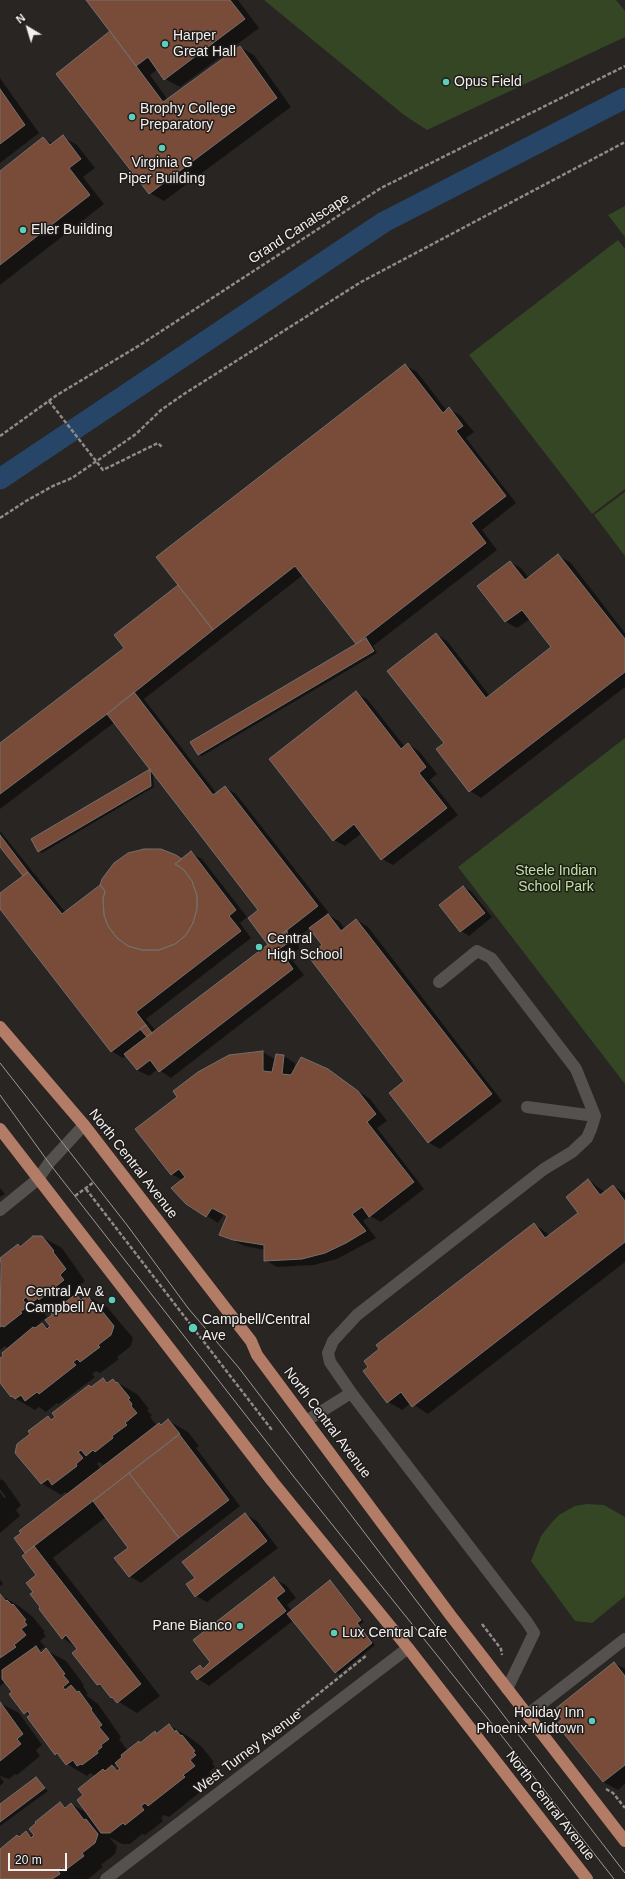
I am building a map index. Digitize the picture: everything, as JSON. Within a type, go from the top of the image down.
[{"type":"main road","name":"North Central Avenue","points":[[0,1027],[84,1125],[251,1341],[258,1355],[507,1689],[625,1841]]},
{"type":"main road","name":"North Central Avenue","points":[[0,1129],[296,1512],[408,1648],[587,1879]]},
{"type":"street","points":[[439,982],[477,951],[491,958],[576,1069],[595,1116],[587,1138],[572,1152],[544,1169],[357,1315],[334,1341],[328,1353],[330,1362],[351,1393],[534,1633],[507,1689]]},
{"type":"street","points":[[527,1106],[595,1116]]},
{"type":"street","points":[[0,1210],[38,1179],[50,1163],[84,1125]]},
{"type":"street","points":[[306,1420],[351,1393]]},
{"type":"street","points":[[527,1715],[625,1639]]},
{"type":"street","name":"West Turney Avenue","points":[[106,1879],[408,1648]]},
{"type":"path","name":"Grand Canalscape","points":[[0,436],[49,401],[146,341],[307,234],[381,188],[625,66]]},
{"type":"path","points":[[0,518],[53,486],[72,478],[136,434],[161,410],[184,394],[361,282],[625,142]]},
{"type":"path","points":[[49,401],[103,470],[158,443],[162,447]]},
{"type":"path","points":[[75,1196],[94,1182]]},
{"type":"path","points":[[86,1189],[272,1430]]},
{"type":"path","points":[[292,1715],[367,1655]]},
{"type":"green space","name":"Opus Field","points":[[264,0],[616,0],[625,11],[625,37],[427,130],[404,115]]},
{"type":"green space","points":[[625,206],[625,237],[608,215]]},
{"type":"green space","points":[[618,240],[625,249],[625,489],[592,514],[469,355]]},
{"type":"green space","points":[[625,492],[625,556],[594,515]]},
{"type":"green space","name":"Steele Indian School Park","points":[[625,738],[625,1084],[458,867]]},
{"type":"green space","points":[[587,1504],[604,1505],[625,1517],[625,1596],[592,1623],[575,1621],[531,1561],[541,1536],[552,1522],[559,1515],[575,1506]]},
{"type":"building","name":"Harper Great Hall","points":[[86,0],[230,0],[245,19],[164,80],[148,57],[136,66]]},
{"type":"building","name":"Virginia G Piper Building","points":[[110,31],[163,102],[240,46],[277,98],[149,194],[56,74]]},
{"type":"building","points":[[0,89],[25,125],[0,144]]},
{"type":"building","name":"Eller Building","points":[[63,135],[81,159],[69,168],[90,195],[0,265],[0,171],[43,137],[50,145]]},
{"type":"building","points":[[405,364],[443,413],[449,407],[463,426],[456,431],[506,496],[471,523],[486,543],[356,644],[295,566],[213,630],[156,557]]},
{"type":"building","points":[[558,554],[625,639],[625,672],[469,792],[436,749],[444,743],[387,671],[436,633],[486,698],[551,647],[522,610],[505,622],[477,586],[510,561],[525,580]]},
{"type":"building","points":[[178,585],[213,630],[107,714],[0,794],[0,743],[124,648],[114,635]]},
{"type":"building","points":[[366,638],[374,651],[198,755],[190,742]]},
{"type":"building","points":[[356,691],[401,749],[408,743],[426,767],[419,773],[447,808],[381,860],[354,824],[333,841],[269,759]]},
{"type":"building","points":[[134,692],[213,795],[225,786],[318,906],[268,945],[248,918],[258,910],[107,714]]},
{"type":"building","points":[[150,769],[151,786],[38,852],[31,839]]},
{"type":"building","points":[[0,835],[28,872],[23,876],[0,847]]},
{"type":"building","points":[[144,849],[161,849],[182,859],[175,864],[183,869],[192,881],[197,896],[197,909],[193,923],[186,935],[175,944],[159,950],[142,950],[128,946],[117,938],[108,926],[104,915],[103,899],[105,891],[100,885],[102,879],[114,863],[128,853]]},
{"type":"building","points":[[191,851],[236,910],[229,916],[241,931],[136,1012],[146,1025],[111,1052],[0,909],[0,893],[28,872],[62,914],[100,885],[105,891],[103,899],[104,915],[108,926],[117,938],[128,946],[142,950],[159,950],[175,944],[186,935],[193,923],[197,909],[197,896],[192,881],[183,869],[175,864]]},
{"type":"building","points":[[463,886],[485,913],[460,932],[439,905]]},
{"type":"building","points":[[328,914],[341,931],[356,919],[492,1094],[428,1143],[389,1093],[404,1081],[308,956],[322,945],[309,928]]},
{"type":"building","points":[[287,930],[288,943],[279,949],[293,969],[159,1072],[150,1060],[137,1070],[124,1054]]},
{"type":"building","points":[[146,1025],[152,1033],[147,1037],[140,1029]]},
{"type":"building","points":[[263,1051],[263,1071],[272,1072],[276,1054],[284,1055],[282,1074],[291,1075],[301,1057],[328,1069],[358,1091],[376,1114],[367,1122],[414,1182],[369,1217],[362,1207],[352,1214],[366,1231],[325,1253],[302,1259],[264,1261],[264,1245],[233,1240],[219,1235],[227,1216],[212,1208],[206,1217],[186,1204],[171,1188],[185,1177],[179,1169],[171,1175],[135,1129],[177,1097],[173,1091],[198,1072],[229,1055]]},
{"type":"building","points":[[588,1179],[600,1195],[613,1185],[625,1201],[625,1242],[412,1407],[401,1392],[387,1403],[363,1371],[368,1367],[364,1361],[379,1349],[376,1345],[534,1223],[545,1238],[578,1213],[566,1197]]},
{"type":"building","points":[[33,1236],[42,1236],[54,1251],[53,1252],[66,1269],[60,1275],[64,1280],[39,1300],[38,1298],[31,1303],[26,1297],[23,1300],[28,1306],[20,1312],[22,1313],[4,1327],[0,1327],[0,1258],[18,1244],[20,1247]]},
{"type":"building","points":[[76,1294],[81,1300],[87,1295],[100,1312],[102,1311],[114,1326],[111,1335],[98,1345],[100,1347],[80,1362],[77,1359],[73,1362],[76,1365],[39,1394],[37,1392],[25,1401],[21,1395],[15,1399],[12,1396],[11,1397],[0,1383],[0,1358],[3,1356],[2,1353],[33,1327],[35,1328],[42,1323],[47,1329],[50,1326],[45,1320],[52,1315],[51,1313]]},
{"type":"building","points":[[103,1378],[107,1383],[113,1379],[116,1383],[117,1382],[130,1398],[128,1399],[132,1404],[131,1406],[137,1413],[125,1423],[127,1425],[112,1436],[113,1438],[95,1452],[93,1450],[86,1456],[81,1450],[78,1452],[83,1458],[76,1464],[77,1466],[52,1485],[48,1479],[41,1484],[15,1453],[17,1444],[30,1434],[28,1431],[48,1416],[51,1420],[55,1417],[52,1413],[89,1385],[91,1387]]},
{"type":"building","points":[[168,1419],[180,1434],[25,1553],[14,1538],[21,1533],[19,1531],[159,1423],[161,1425]]},
{"type":"building","points":[[179,1434],[229,1500],[179,1538],[129,1473]]},
{"type":"building","points":[[129,1473],[179,1538],[129,1577],[114,1558],[128,1548],[93,1501]]},
{"type":"building","points":[[245,1513],[267,1541],[195,1597],[186,1584],[195,1578],[182,1562]]},
{"type":"building","points":[[34,1546],[141,1684],[117,1703],[100,1684],[97,1685],[72,1653],[77,1649],[66,1635],[62,1639],[39,1609],[40,1607],[30,1594],[33,1592],[26,1583],[36,1575],[22,1556]]},
{"type":"building","name":"Pane Bianco","points":[[274,1577],[285,1591],[276,1598],[286,1611],[197,1680],[191,1672],[200,1665],[203,1669],[210,1662],[193,1640]]},
{"type":"building","name":"Lux Central Cafe","points":[[330,1580],[361,1620],[357,1623],[372,1643],[335,1673],[287,1614]]},
{"type":"building","points":[[0,1594],[6,1601],[7,1600],[12,1605],[13,1604],[26,1620],[24,1621],[27,1625],[21,1629],[26,1635],[14,1645],[16,1647],[0,1658]]},
{"type":"building","points":[[36,1646],[41,1653],[46,1648],[69,1682],[63,1687],[65,1690],[71,1685],[77,1692],[79,1691],[102,1725],[99,1727],[109,1739],[101,1745],[102,1747],[97,1751],[98,1753],[82,1765],[77,1766],[73,1760],[66,1765],[57,1753],[55,1755],[27,1717],[30,1715],[28,1711],[24,1714],[9,1694],[12,1692],[2,1679],[2,1670]]},
{"type":"building","name":"Holiday Inn Phoenix-Midtown","points":[[614,1662],[625,1676],[625,1765],[603,1782],[556,1724],[562,1719],[555,1709]]},
{"type":"building","points":[[0,1702],[23,1734],[17,1739],[21,1744],[0,1761]]},
{"type":"building","points":[[169,1724],[175,1732],[176,1730],[181,1736],[182,1735],[195,1751],[193,1752],[196,1755],[190,1760],[195,1766],[183,1775],[185,1777],[148,1806],[145,1803],[141,1806],[144,1810],[125,1825],[123,1823],[110,1833],[101,1833],[77,1800],[83,1795],[78,1789],[103,1769],[105,1771],[112,1765],[117,1771],[120,1769],[115,1763],[122,1757],[121,1755],[139,1741],[140,1743],[155,1731],[156,1734]]},
{"type":"building","points":[[36,1777],[45,1788],[0,1822],[0,1804]]},
{"type":"building","points":[[60,1802],[65,1808],[71,1803],[84,1820],[86,1819],[98,1834],[95,1843],[82,1853],[84,1856],[64,1871],[62,1867],[58,1870],[60,1874],[52,1879],[0,1879],[0,1849],[17,1835],[19,1837],[26,1831],[31,1838],[34,1835],[29,1829],[36,1823],[35,1822]]},
{"type":"waterway","points":[[0,479],[384,222],[625,98]]},
{"type":"tram line","points":[[0,1063],[127,1225],[188,1308],[239,1368],[625,1873]]},
{"type":"tram line","points":[[0,1095],[49,1163],[294,1477],[501,1735],[614,1879]]},
{"type":"place","name":"Harper Great Hall","points":[[165,44]]},
{"type":"place","name":"Opus Field","points":[[446,82]]},
{"type":"place","name":"Brophy College Preparatory","points":[[132,117]]},
{"type":"place","name":"Virginia G Piper Building","points":[[162,148]]},
{"type":"place","name":"Eller Building","points":[[23,230]]},
{"type":"place","name":"Central High School","points":[[259,947]]},
{"type":"place","name":"Central Av & Campbell Av","points":[[112,1300]]},
{"type":"place","name":"Campbell/Central Ave","points":[[193,1328]]},
{"type":"place","name":"Pane Bianco","points":[[240,1626]]},
{"type":"place","name":"Lux Central Cafe","points":[[334,1633]]},
{"type":"place","name":"Holiday Inn Phoenix-Midtown","points":[[592,1721]]}]
